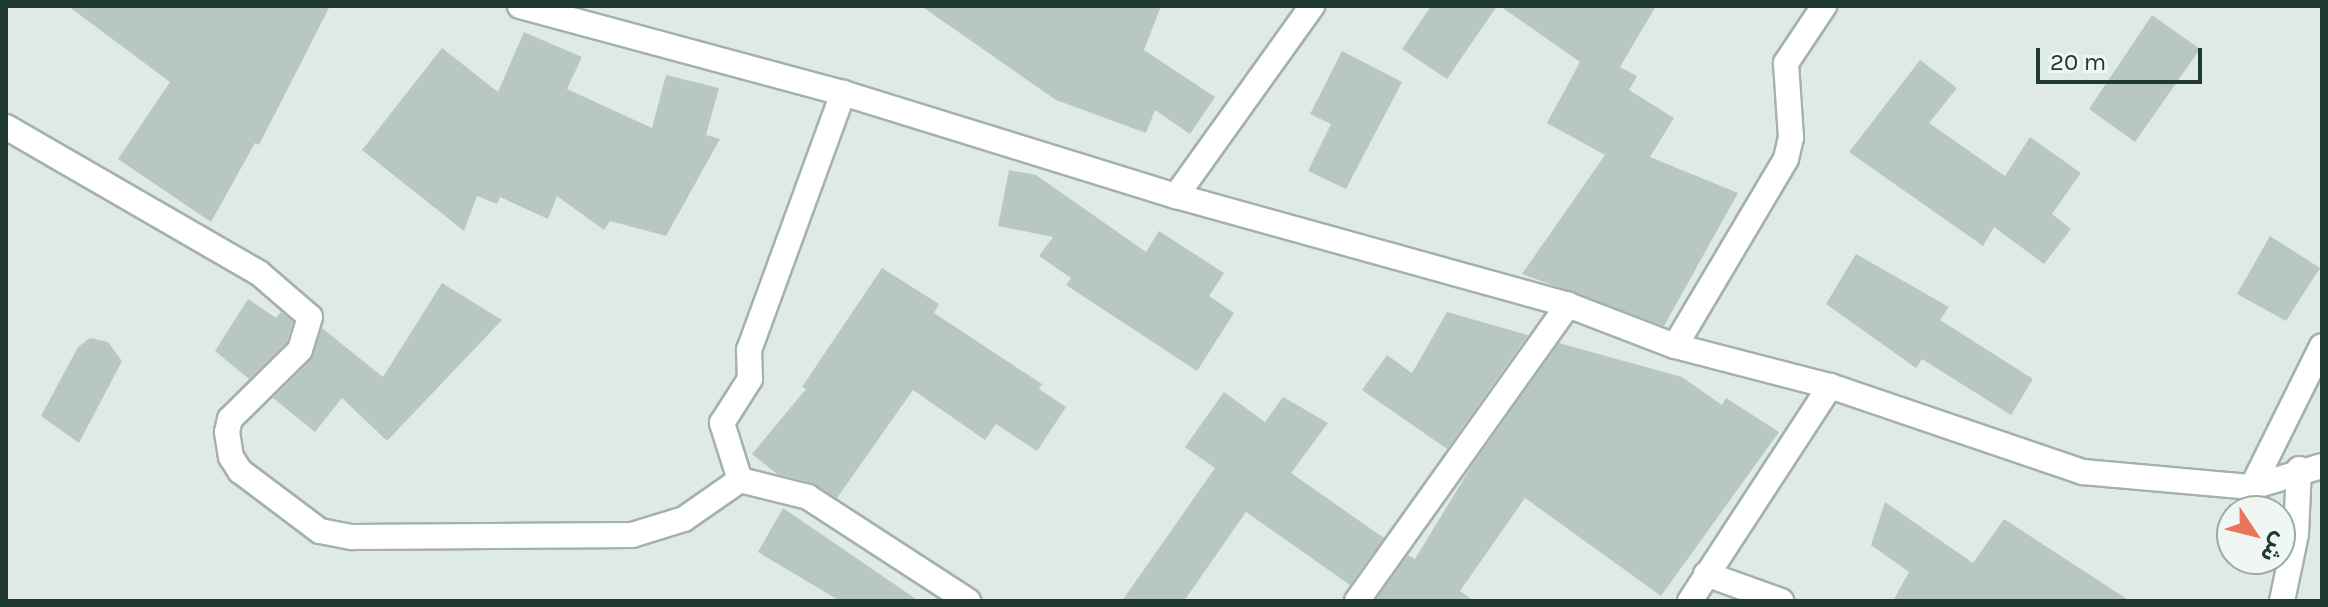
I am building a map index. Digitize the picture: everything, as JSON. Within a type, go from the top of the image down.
[{"type":"street","points":[[520,6],[572,12],[1176,196],[1568,305],[1675,346],[1830,386],[2083,472],[2252,487],[2311,467]]},
{"type":"street","points":[[1176,196],[1312,6]]},
{"type":"street","points":[[1675,346],[1786,159],[1791,138],[1786,63],[1824,6]]},
{"type":"street","points":[[740,480],[722,423],[750,379],[749,350],[843,93]]},
{"type":"street","points":[[6,127],[259,273],[310,317],[300,350],[230,419],[227,432],[231,457],[240,471],[320,531],[352,537],[632,535],[684,519],[740,480],[808,497],[968,601]]},
{"type":"street","points":[[1357,601],[1568,305]]},
{"type":"street","points":[[2252,487],[2322,346]]},
{"type":"street","points":[[1690,601],[1830,386]]},
{"type":"street","points":[[2282,601],[2311,467]]},
{"type":"street","points":[[1706,574],[1781,601]]},
{"type":"building","points":[[68,6],[330,6],[259,145],[255,143],[211,222],[118,159],[170,82]]},
{"type":"building","points":[[921,6],[1161,6],[1144,50],[1215,97],[1190,134],[1155,110],[1146,133],[1056,100]]},
{"type":"building","points":[[1431,6],[1497,6],[1447,79],[1402,49]]},
{"type":"building","points":[[1500,6],[1656,6],[1620,67],[1637,76],[1629,90],[1674,118],[1650,157],[1738,193],[1664,326],[1522,274],[1605,155],[1547,123],[1580,62]]},
{"type":"building","points":[[2152,15],[2200,49],[2135,142],[2089,109]]},
{"type":"building","points":[[524,32],[582,57],[567,89],[652,128],[666,75],[719,88],[706,135],[720,139],[666,236],[610,221],[604,230],[557,196],[548,219],[500,197],[497,204],[477,196],[464,231],[362,150],[442,48],[498,92]]},
{"type":"building","points":[[1342,51],[1402,82],[1346,189],[1308,171],[1331,124],[1310,114]]},
{"type":"building","points":[[1920,60],[1957,88],[1929,123],[2005,176],[2030,137],[2081,173],[2052,214],[2071,229],[2044,264],[1994,227],[1983,246],[1849,152]]},
{"type":"building","points":[[1009,170],[1036,175],[1146,252],[1159,231],[1224,273],[1209,296],[1234,313],[1197,371],[1066,285],[1071,278],[1039,256],[1053,237],[998,226]]},
{"type":"building","points":[[2270,236],[2320,268],[2286,321],[2237,294]]},
{"type":"building","points":[[1856,254],[1949,307],[1940,320],[2033,379],[2011,415],[1922,359],[1916,368],[1826,304]]},
{"type":"building","points":[[882,268],[939,304],[934,313],[1042,384],[1039,389],[1066,407],[1037,451],[996,424],[985,440],[913,390],[837,498],[812,483],[777,474],[752,454],[806,389],[802,387]]},
{"type":"building","points":[[442,283],[502,320],[387,441],[342,398],[315,432],[273,398],[311,360],[322,328],[383,377]]},
{"type":"building","points":[[248,299],[276,318],[281,312],[293,322],[287,342],[249,379],[215,351]]},
{"type":"building","points":[[1447,312],[1528,335],[1447,449],[1362,390],[1387,355],[1412,373]]},
{"type":"building","points":[[90,338],[108,342],[122,361],[79,443],[41,416],[78,347]]},
{"type":"building","points":[[1559,343],[1682,377],[1722,405],[1726,398],[1779,432],[1661,596],[1525,498],[1460,591],[1474,601],[1375,601],[1408,555],[1415,559],[1471,467]]},
{"type":"building","points":[[1224,392],[1265,422],[1283,397],[1328,423],[1291,473],[1384,538],[1350,585],[1246,512],[1184,601],[1122,601],[1215,468],[1185,447]]},
{"type":"building","points":[[1885,502],[1973,563],[2004,519],[2130,601],[1893,601],[1909,572],[1871,545]]},
{"type":"building","points":[[783,508],[919,601],[840,601],[758,552]]}]
